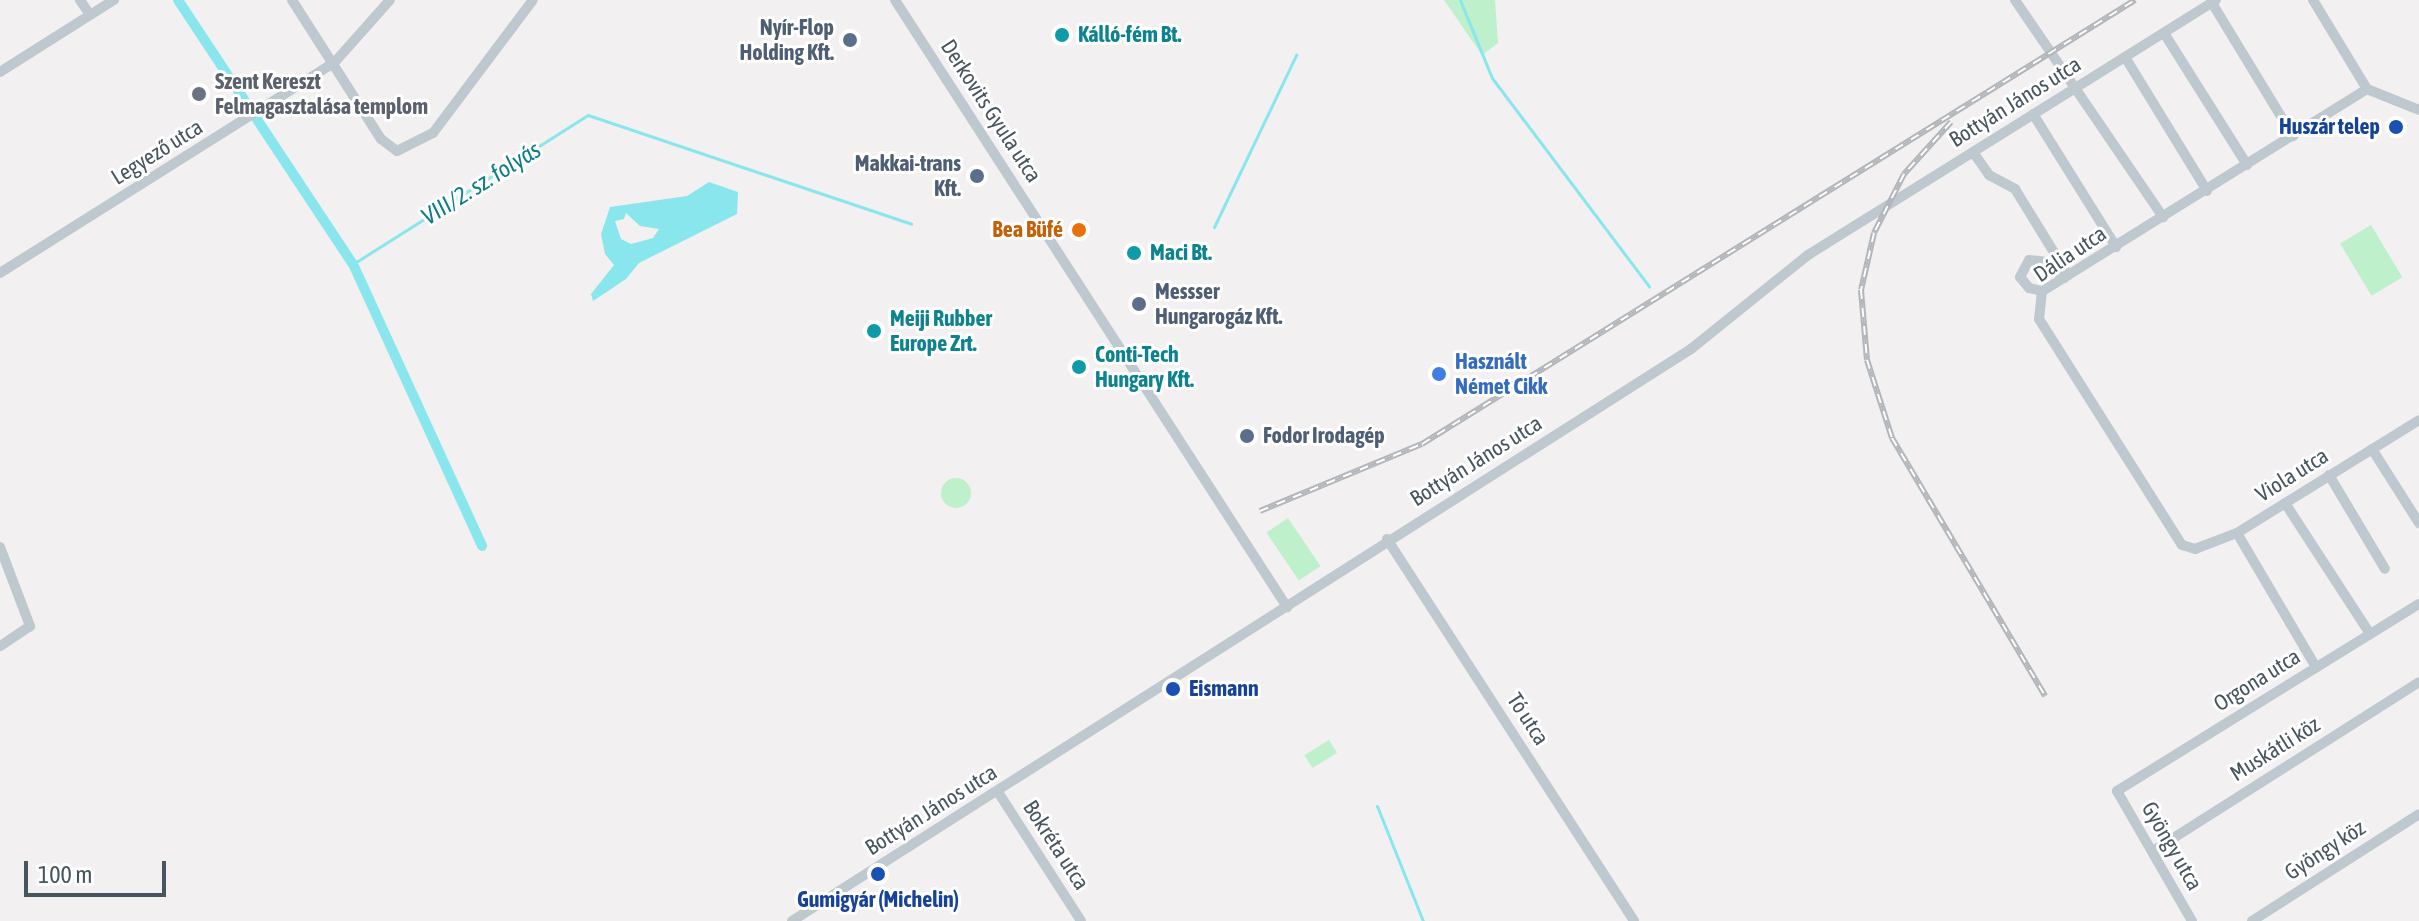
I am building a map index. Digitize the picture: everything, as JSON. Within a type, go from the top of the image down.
[{"type":"street","points":[[80,0],[90,15]]},
{"type":"street","points":[[0,72],[114,0]]},
{"type":"street","points":[[292,0],[386,146],[403,150],[433,133],[533,0]]},
{"type":"street","name":"Legyező utca","points":[[0,273],[334,63],[390,0]]},
{"type":"street","name":"Derkovits Gyula utca","points":[[895,0],[1287,607]]},
{"type":"street","points":[[2015,0],[2078,88],[2163,217]]},
{"type":"street","points":[[2313,0],[2367,89],[2419,110]]},
{"type":"street","points":[[2214,1],[2293,136]]},
{"type":"street","name":"Bottyán János utca","points":[[792,921],[1287,607],[1387,539],[1691,349],[1808,255],[2214,1]]},
{"type":"street","points":[[2164,33],[2247,165]]},
{"type":"street","points":[[2125,57],[2207,191]]},
{"type":"street","name":"Dália utca","points":[[2182,545],[2039,319],[2042,291],[2367,89]]},
{"type":"street","points":[[2033,114],[2116,247]]},
{"type":"street","points":[[1973,152],[1989,175],[2015,189],[2066,277]]},
{"type":"street","points":[[2042,291],[2029,288],[2020,277],[2021,265],[2029,260],[2048,262],[2066,277]]},
{"type":"street","name":"Viola utca","points":[[2182,545],[2207,549],[2418,424]]},
{"type":"street","points":[[2372,449],[2419,523]]},
{"type":"street","points":[[2329,475],[2385,569]]},
{"type":"street","points":[[2285,503],[2370,634]]},
{"type":"street","points":[[2237,533],[2316,667]]},
{"type":"street","name":"Tó utca","points":[[1387,539],[1634,921]]},
{"type":"street","points":[[0,547],[30,626],[0,646]]},
{"type":"street","name":"Orgona utca","points":[[2117,791],[2419,604]]},
{"type":"street","name":"Muskátli köz","points":[[2153,851],[2419,682]]},
{"type":"street","name":"Gyöngy utca","points":[[2117,791],[2192,921]]},
{"type":"street","name":"Bokréta utca","points":[[998,792],[1081,921]]},
{"type":"street","name":"Gyöngy köz","points":[[2252,921],[2419,814]]},
{"type":"green space","points":[[1444,0],[1495,0],[1498,43],[1482,55]]},
{"type":"green space","points":[[2371,225],[2402,277],[2372,296],[2340,244]]},
{"type":"green space","points":[[956,478],[962,479],[970,487],[970,499],[962,507],[956,508],[950,507],[942,499],[941,493],[942,487],[950,479]]},
{"type":"green space","points":[[1288,518],[1320,566],[1299,581],[1266,533]]},
{"type":"green space","points":[[1329,740],[1337,753],[1312,768],[1304,755]]},
{"type":"water","points":[[709,182],[738,192],[737,214],[639,263],[626,279],[593,301],[591,294],[614,265],[605,254],[601,234],[610,207],[687,196]],"holes":[[[626,213],[640,226],[659,229],[653,238],[631,244],[621,239],[615,221],[624,219]]]},
{"type":"waterway","name":"VIII/2. sz. folyás","points":[[178,0],[353,264],[482,546]]},
{"type":"waterway","points":[[1460,0],[1492,78],[1649,286]]},
{"type":"waterway","points":[[1214,227],[1296,55]]},
{"type":"waterway","name":"VIII/2. sz. folyás","points":[[353,264],[588,115],[911,224]]},
{"type":"waterway","name":"VIII/2. sz. folyás","points":[[1377,806],[1423,921]]},
{"type":"railway","points":[[1260,511],[1422,444],[2135,0]]},
{"type":"railway","points":[[1951,122],[1904,174],[1874,233],[1861,290],[1867,360],[1892,438],[2045,696]]},
{"type":"place","name":"Kálló-fém Bt.","points":[[1062,35]]},
{"type":"place","name":"Nyír-Flop Holding Kft.","points":[[850,40]]},
{"type":"place","name":"Szent Kereszt Felmagasztalása templom","points":[[199,94]]},
{"type":"place","name":"Huszár telep","points":[[2396,127]]},
{"type":"place","name":"Makkai-trans Kft.","points":[[977,176]]},
{"type":"place","name":"Bea Büfé","points":[[1079,230]]},
{"type":"place","name":"Maci Bt.","points":[[1134,253]]},
{"type":"place","name":"Messser Hungarogáz Kft.","points":[[1139,304]]},
{"type":"place","name":"Meiji Rubber Europe Zrt.","points":[[874,331]]},
{"type":"place","name":"Conti-Tech Hungary Kft.","points":[[1079,367]]},
{"type":"place","name":"Használt Német Cikk","points":[[1439,374]]},
{"type":"place","name":"Fodor Irodagép","points":[[1247,436]]},
{"type":"place","name":"Eismann","points":[[1173,689]]},
{"type":"place","name":"Gumigyár (Michelin)","points":[[878,874]]}]
